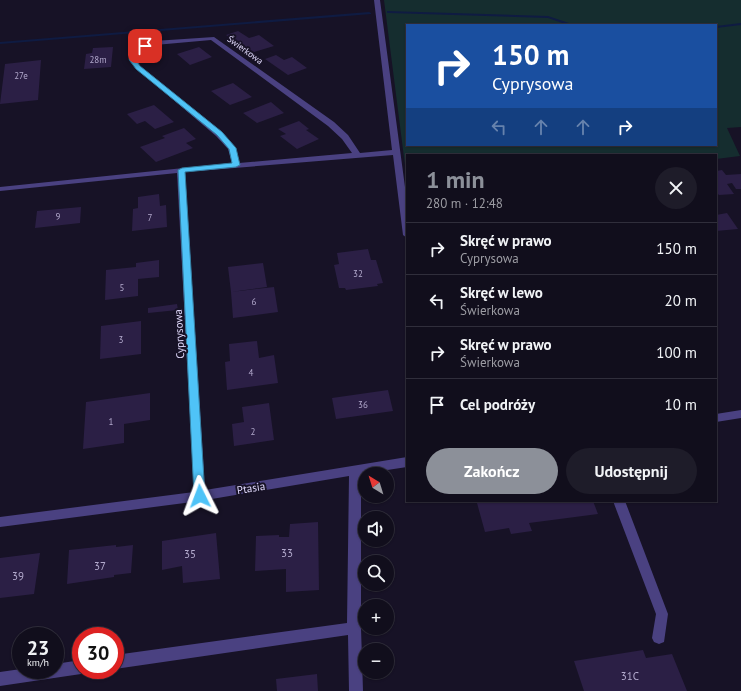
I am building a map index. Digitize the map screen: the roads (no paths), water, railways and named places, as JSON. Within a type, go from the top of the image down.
[{"type":"street","points":[[377,0],[395,152],[406,228]]},
{"type":"street","name":"Świerkowa","points":[[236,165],[232,148],[220,134],[138,67],[132,59],[136,49],[154,43],[212,38],[331,124],[345,137],[357,154]]},
{"type":"street","points":[[0,190],[182,170],[357,154],[395,152]]},
{"type":"street","name":"Cyprysowa","points":[[182,170],[200,496]]},
{"type":"street","points":[[717,418],[741,414]]},
{"type":"street","name":"Ptasia","points":[[0,522],[200,496],[406,462]]},
{"type":"street","points":[[355,471],[354,628],[356,691]]},
{"type":"street","points":[[619,502],[662,614],[659,638]]},
{"type":"street","points":[[124,661],[354,628]]},
{"type":"street","points":[[0,679],[72,668]]},
{"type":"waterway","points":[[389,12],[548,17],[570,24]]},
{"type":"waterway","points":[[0,43],[369,13]]},
{"type":"waterway","points":[[717,27],[741,24]]}]
